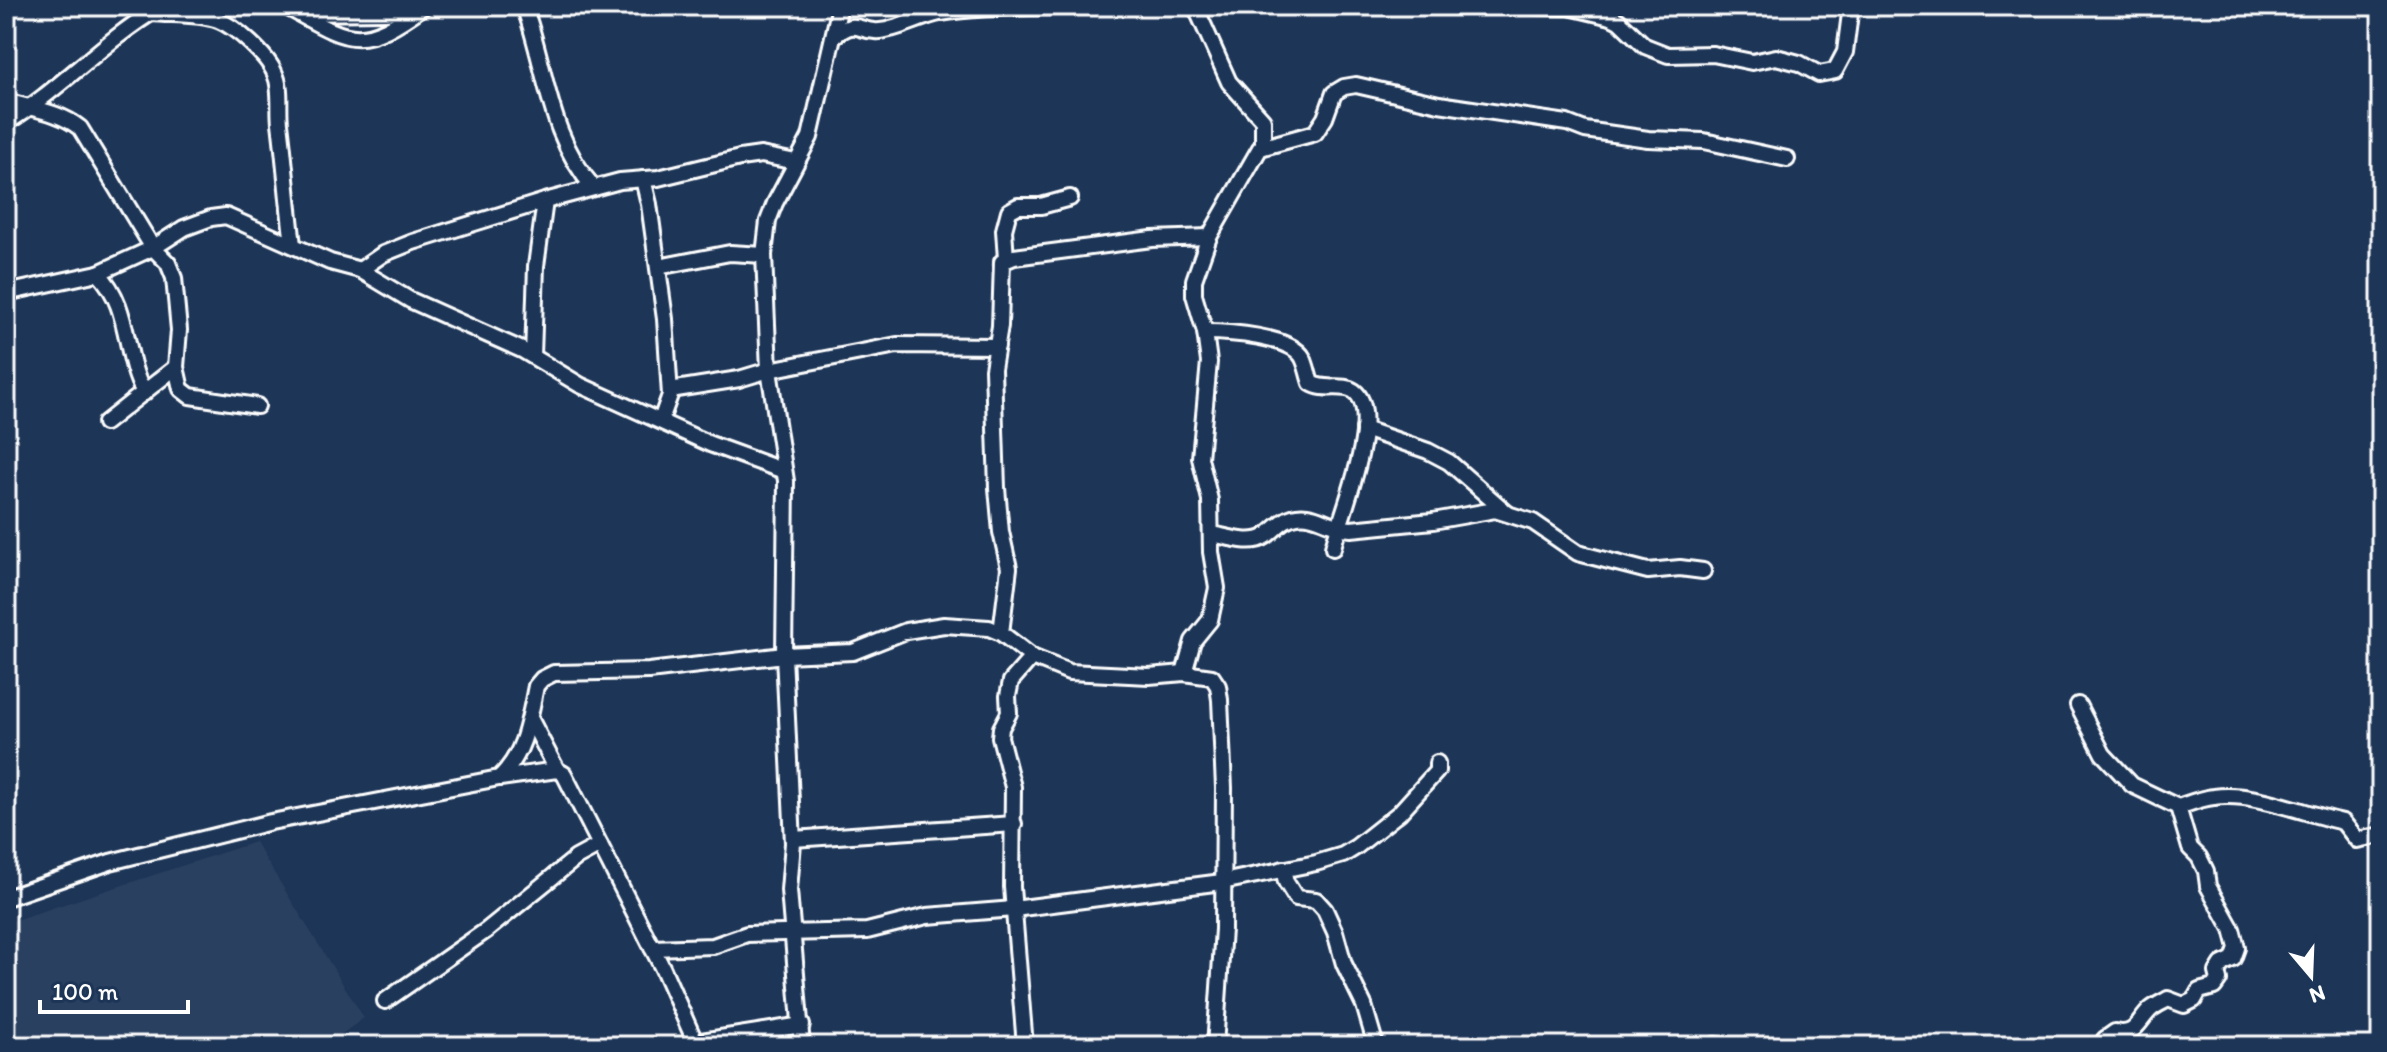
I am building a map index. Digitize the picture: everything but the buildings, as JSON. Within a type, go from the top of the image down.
[{"type":"street","points":[[6,123],[30,109],[162,11],[192,6]]},
{"type":"street","points":[[524,6],[562,139],[575,164],[594,188]]},
{"type":"street","points":[[802,1046],[795,932],[789,890],[793,839],[784,655],[787,512],[769,370],[764,255],[771,212],[810,137],[840,6]]},
{"type":"street","points":[[834,36],[848,27],[878,31],[939,13],[1004,7],[1071,6]]},
{"type":"street","points":[[1195,6],[1229,82],[1263,120],[1263,147]]},
{"type":"street","points":[[1534,6],[1569,7],[1611,17],[1645,46],[1668,55],[1713,54],[1752,62],[1776,57],[1799,63],[1819,74],[1835,71],[1841,63],[1851,6]]},
{"type":"street","points":[[292,10],[334,34],[362,38],[379,34],[425,7]]},
{"type":"street","points":[[292,10],[385,12],[425,7]]},
{"type":"street","points":[[162,11],[220,21],[270,64],[278,83],[293,245]]},
{"type":"street","points":[[1184,673],[1193,641],[1210,620],[1217,588],[1211,552],[1210,500],[1200,458],[1209,372],[1205,332],[1193,287],[1199,260],[1209,237],[1258,151],[1313,134],[1321,126],[1334,93],[1356,85],[1439,104],[1567,123],[1585,130],[1648,139],[1704,141],[1787,159]]},
{"type":"street","points":[[6,101],[69,119],[80,128],[153,248],[168,263],[174,278],[179,330],[178,383],[185,394],[257,406]]},
{"type":"street","points":[[360,270],[395,249],[594,188],[751,156],[796,162]]},
{"type":"street","points":[[643,179],[658,267],[670,390],[669,402],[661,420]]},
{"type":"street","points":[[1001,633],[1002,609],[1009,579],[1000,517],[993,369],[1001,271],[1006,259],[1004,230],[1009,211],[1018,206],[1041,206],[1070,198]]},
{"type":"street","points":[[533,356],[536,266],[545,201]]},
{"type":"street","points":[[6,293],[98,273],[153,248],[184,228],[226,216],[330,262],[360,270],[410,300],[533,356],[566,378],[710,444],[784,471]]},
{"type":"street","points":[[1006,259],[1152,239],[1209,237]]},
{"type":"street","points":[[658,267],[730,253],[764,255]]},
{"type":"street","points":[[98,273],[108,283],[120,307],[133,367],[144,393]]},
{"type":"street","points":[[1205,332],[1245,334],[1292,349],[1302,357],[1311,383],[1321,388],[1350,389],[1357,396],[1364,429],[1353,485],[1333,548]]},
{"type":"street","points":[[670,390],[739,379],[769,370],[897,345],[997,346]]},
{"type":"street","points":[[105,423],[176,367]]},
{"type":"street","points":[[1364,429],[1428,451],[1449,462],[1508,513]]},
{"type":"street","points":[[1212,534],[1256,540],[1265,537],[1282,522],[1303,515],[1338,528],[1408,524],[1495,510],[1543,528],[1578,553],[1648,571],[1680,568],[1703,571]]},
{"type":"street","points":[[499,778],[516,761],[538,682],[554,673],[671,669],[784,655],[853,652],[906,631],[944,625],[977,626],[1001,633],[1032,657],[1056,669],[1085,674],[1209,675],[1218,686],[1224,788],[1223,929],[1215,1046]]},
{"type":"street","points":[[1025,1046],[1011,861],[1013,787],[1000,737],[1009,713],[1011,681],[1032,657]]},
{"type":"street","points":[[2078,705],[2103,754],[2132,785],[2178,807],[2216,796],[2256,800],[2343,822],[2357,840],[2381,835]]},
{"type":"street","points":[[529,717],[557,770],[564,774],[652,948],[696,1044],[802,1025]]},
{"type":"street","points":[[652,948],[713,946],[747,934],[867,931],[927,916],[1014,909],[1222,882],[1316,863],[1343,855],[1399,813],[1437,771],[1437,763]]},
{"type":"street","points":[[6,898],[110,862],[271,822],[499,778],[557,770]]},
{"type":"street","points":[[2107,1046],[2105,1039],[2115,1032],[2124,1034],[2134,1030],[2151,1009],[2168,999],[2184,1005],[2194,1000],[2199,991],[2214,987],[2219,980],[2217,972],[2222,964],[2233,959],[2237,948],[2232,929],[2208,886],[2206,871],[2190,848],[2178,807]]},
{"type":"street","points":[[793,839],[1014,824]]},
{"type":"street","points":[[385,1001],[487,930],[576,858],[600,845]]},
{"type":"street","points":[[1283,869],[1286,882],[1296,898],[1316,900],[1325,910],[1344,964],[1364,1005],[1376,1046]]},
{"type":"shaded area","points":[[255,842],[364,1018],[325,1046],[6,1046],[6,923]]}]
